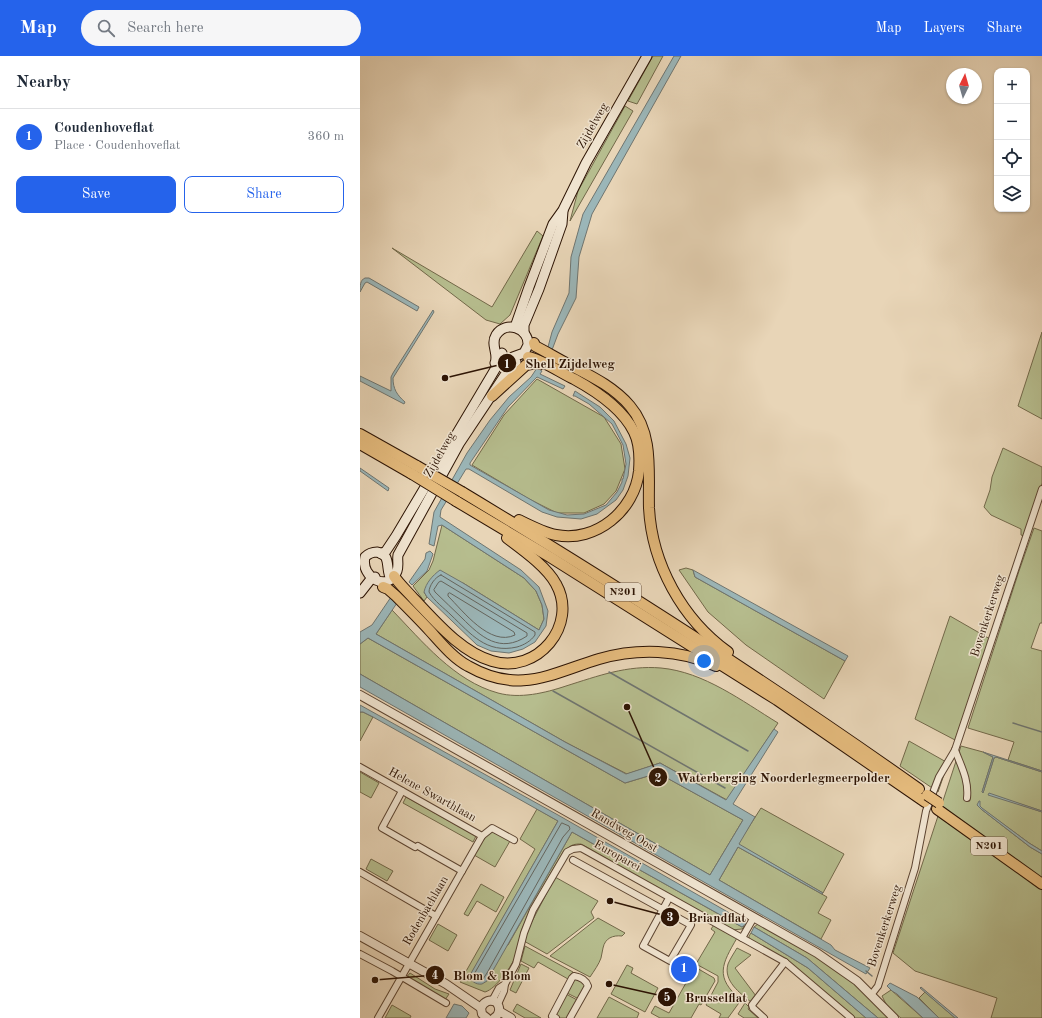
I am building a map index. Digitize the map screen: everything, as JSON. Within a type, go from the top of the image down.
[{"type":"highway","name":"N201","points":[[531,348],[552,358],[565,362],[600,381],[613,390],[630,406],[642,425],[646,439],[649,460],[649,508],[651,530],[657,555],[667,578],[683,606],[713,641],[751,669],[780,698]]},
{"type":"highway","name":"N201","points":[[360,444],[494,506],[525,523],[555,535],[575,536],[608,524],[618,515],[630,500],[637,484],[640,454],[635,433],[621,412],[578,382],[541,361],[531,348]]},
{"type":"highway","name":"N201","points":[[492,396],[526,365],[536,363],[552,368]]},
{"type":"highway","name":"N201","points":[[360,434],[415,470],[456,501],[780,698]]},
{"type":"highway","name":"N201","points":[[462,492],[555,548],[780,698],[1042,877]]},
{"type":"highway","name":"N201","points":[[386,578],[422,607],[458,641],[474,653],[492,661],[512,663],[527,660],[540,653],[551,642],[559,628],[562,617],[562,599],[556,583],[541,565],[485,518]]},
{"type":"highway","name":"N201","points":[[386,578],[388,589],[442,644],[460,660],[475,670],[501,679],[517,680],[543,678],[618,655],[637,652],[663,653],[686,656],[710,664],[734,675],[751,686],[780,698]]},
{"type":"highway","name":"N201","points":[[938,806],[1042,884]]},
{"type":"main road","name":"Zijdelweg","points":[[512,327],[553,224],[563,210],[586,163],[646,56]]},
{"type":"main road","name":"Zijdelweg","points":[[527,332],[524,325],[535,300],[562,224],[563,210]]},
{"type":"main road","points":[[512,327],[527,332],[531,348],[520,361],[512,361],[499,354],[493,346],[500,331],[512,327]]},
{"type":"main road","name":"Zijdelweg","points":[[499,354],[500,361],[404,522],[387,554],[398,555],[458,444],[513,364],[512,361]]},
{"type":"main road","points":[[386,578],[362,575],[362,564],[363,555],[372,547],[387,554]]},
{"type":"main road","points":[[386,578],[387,554]]},
{"type":"main road","points":[[360,595],[376,587],[386,578],[387,554]]},
{"type":"main road","points":[[360,595],[386,578]]},
{"type":"street","name":"Bovenkerkerweg","points":[[870,995],[878,986],[915,868],[926,811],[939,777],[955,750],[1042,489]]},
{"type":"street","name":"Randweg Oost","points":[[360,696],[817,953],[857,981],[894,1018]]},
{"type":"street","points":[[955,750],[966,777],[968,789],[967,798]]},
{"type":"street","name":"Helene Swarthlaan","points":[[360,767],[482,836],[492,828],[514,840]]},
{"type":"street","name":"Rodenbachlaan","points":[[402,791],[382,828],[462,871]]},
{"type":"street","name":"Rodenbachlaan","points":[[378,1018],[482,836]]},
{"type":"street","name":"Europarei","points":[[493,1010],[504,991],[505,984],[516,964],[524,933],[533,910],[567,852],[573,848],[581,848],[785,962],[851,1018]]},
{"type":"street","points":[[573,860],[598,873],[663,910],[691,925],[670,962],[643,946],[663,910],[669,898]]},
{"type":"street","points":[[598,873],[604,862]]},
{"type":"street","points":[[360,872],[436,916]]},
{"type":"street","points":[[742,938],[754,917]]},
{"type":"street","points":[[361,938],[462,993],[469,1000],[511,1018]]},
{"type":"street","points":[[360,954],[446,1003]]},
{"type":"street","points":[[764,1018],[752,1008],[752,1005],[785,962]]},
{"type":"street","points":[[556,1018],[552,1016],[572,978],[577,977],[587,982],[588,986],[570,1018]]},
{"type":"street","points":[[487,1018],[482,1014],[493,1010]]},
{"type":"green space","points":[[653,56],[663,56],[637,104],[628,101]]},
{"type":"green space","points":[[625,106],[633,111],[570,221],[578,191]]},
{"type":"green space","points":[[537,231],[543,236],[510,315],[500,324],[486,320],[392,248],[492,307]]},
{"type":"green space","points":[[1042,332],[1042,419],[1018,406]]},
{"type":"green space","points":[[537,379],[604,417],[621,444],[625,469],[616,491],[604,504],[584,513],[557,513],[529,499],[472,465],[504,415]]},
{"type":"green space","points":[[1003,448],[1042,467],[1042,483],[1024,536],[1021,535],[1021,529],[991,515],[984,507],[990,490],[992,477]]},
{"type":"green space","points":[[442,525],[524,578],[536,591],[542,605],[544,619],[539,630],[463,583],[424,592],[427,597],[424,601],[413,586],[429,570],[433,561]]},
{"type":"green space","points":[[1034,528],[1042,531],[1042,623],[1040,623],[1031,648],[1042,651],[1042,771],[1008,760],[1014,742],[968,728]]},
{"type":"green space","points":[[686,568],[693,570],[695,577],[845,661],[824,699],[746,645],[708,612],[679,570]]},
{"type":"green space","points":[[392,610],[427,647],[453,670],[482,687],[498,693],[506,695],[532,694],[550,691],[613,672],[636,668],[661,668],[692,675],[707,681],[778,723],[727,800],[660,763],[627,774],[565,742],[376,634]]},
{"type":"green space","points":[[950,616],[990,639],[955,740],[915,719]]},
{"type":"green space","points":[[368,638],[625,783],[658,773],[743,820],[710,875],[360,674],[360,644]]},
{"type":"green space","points":[[360,712],[373,717],[360,741]]},
{"type":"green space","points":[[909,741],[948,763],[938,792],[900,766]]},
{"type":"green space","points":[[961,746],[983,752],[993,757],[982,792],[983,793],[994,758],[996,757],[1042,772],[1042,811],[989,794],[1042,812],[1042,851],[977,805],[1030,847],[1042,854],[1042,1018],[991,1018],[997,998],[915,971],[893,953]]},
{"type":"green space","points":[[360,772],[379,783],[371,798],[360,792]]},
{"type":"green space","points":[[406,797],[476,836],[473,842],[403,803]]},
{"type":"green space","points":[[761,808],[844,854],[823,893],[738,844]]},
{"type":"green space","points":[[537,809],[558,821],[470,976],[508,945],[572,832],[742,927],[745,926],[742,929],[731,930],[581,844],[575,844],[564,852],[544,885],[522,929],[514,960],[499,982],[485,992],[460,982],[535,849],[520,839]]},
{"type":"green space","points":[[491,832],[510,841],[495,867],[474,855],[482,841]]},
{"type":"green space","points":[[738,847],[827,897],[818,913],[831,920],[821,939],[719,880]]},
{"type":"green space","points":[[371,859],[393,871],[387,881],[366,869]]},
{"type":"green space","points":[[555,877],[598,901],[591,912],[594,918],[547,954],[524,941],[526,933]]},
{"type":"green space","points":[[481,884],[504,897],[496,912],[477,901],[468,916],[464,914]]},
{"type":"green space","points":[[598,918],[625,933],[622,936],[610,938],[606,942],[600,960],[590,977],[550,956]]},
{"type":"green space","points":[[438,924],[457,935],[448,951],[429,940]]},
{"type":"green space","points":[[758,924],[827,962],[859,985],[891,1018],[878,1018],[807,958],[754,927]]},
{"type":"green space","points":[[714,925],[737,938],[728,955],[723,970],[727,984],[732,992],[741,1000],[728,1018],[719,1018],[721,1014],[706,1005],[718,982],[718,976],[696,964],[715,932],[711,929]]},
{"type":"green space","points":[[751,933],[808,968],[866,1018],[854,1018],[795,967],[749,939]]},
{"type":"green space","points":[[525,946],[573,972],[573,976],[568,979],[538,962],[534,968],[521,961]]},
{"type":"green space","points":[[737,948],[751,955],[735,968],[756,996],[751,1002],[734,986],[728,976],[728,964]]},
{"type":"green space","points":[[521,964],[529,968],[516,993],[510,990]]},
{"type":"green space","points":[[627,965],[633,968],[631,973],[658,988],[645,1012],[611,994]]},
{"type":"green space","points":[[695,967],[714,978],[715,981],[701,1005],[699,1004],[691,1018],[660,1018],[651,1013],[655,1006],[669,1013]]},
{"type":"green space","points":[[410,973],[435,989],[449,994],[445,1000],[406,978]]},
{"type":"green space","points":[[574,977],[586,983],[579,999],[567,993]]},
{"type":"green space","points":[[891,990],[923,1018],[901,1018],[888,1008],[882,996]]},
{"type":"green space","points":[[925,992],[955,1018],[939,1018],[919,998]]},
{"type":"green space","points":[[566,994],[579,1001],[569,1018],[558,1018],[553,1015]]},
{"type":"green space","points":[[609,997],[639,1013],[637,1018],[597,1018]]},
{"type":"green space","points":[[745,1003],[749,1007],[748,1009],[758,1018],[744,1018],[738,1014]]},
{"type":"green space","points":[[517,1004],[541,1018],[525,1018],[513,1011]]},
{"type":"green space","points":[[392,1005],[411,1016],[410,1018],[385,1018]]},
{"type":"water","points":[[674,56],[681,56],[592,214],[579,257],[576,298],[558,334],[552,350],[548,347],[552,332],[569,293],[571,257],[583,214]]},
{"type":"water","points":[[365,278],[369,278],[419,307],[417,311],[367,282],[360,292],[361,282]]},
{"type":"water","points":[[433,310],[434,312],[393,378],[395,389],[405,402],[404,404],[360,381],[360,376],[391,391],[391,377],[393,373]]},
{"type":"water","points":[[537,368],[542,371],[540,374],[565,386],[563,389],[537,377],[508,407],[470,465],[549,510],[567,515],[584,514],[606,505],[617,492],[623,479],[626,464],[623,445],[612,424],[589,404],[573,396],[575,391],[600,407],[614,421],[626,444],[630,458],[628,476],[623,490],[616,500],[597,514],[581,519],[557,517],[542,512],[469,469],[466,469],[441,510],[440,517],[521,570],[539,587],[548,611],[546,626],[535,642],[523,649],[509,653],[491,651],[477,645],[427,597],[424,592],[434,575],[440,570],[539,630],[544,619],[542,605],[536,591],[524,578],[442,525],[438,526],[434,546],[429,544],[434,512],[467,453],[490,420],[509,397],[531,377]]},
{"type":"water","points":[[360,468],[389,488],[388,491],[360,471]]},
{"type":"water","points":[[430,551],[433,554],[427,571],[412,585],[409,582],[425,559],[426,553]]},
{"type":"water","points":[[693,570],[848,656],[845,661],[695,577]]},
{"type":"water","points":[[391,597],[397,603],[376,634],[565,742],[626,774],[660,763],[726,800],[774,729],[778,732],[733,804],[755,817],[739,844],[823,893],[822,894],[738,847],[719,880],[831,945],[835,950],[870,968],[866,974],[360,687],[360,674],[710,875],[743,820],[658,773],[625,783],[368,638],[360,644],[360,632],[372,625]]},
{"type":"water","points":[[360,705],[558,815],[747,923],[742,927],[572,832],[487,981],[480,984],[472,981],[470,975],[558,821],[373,717],[360,712]]},
{"type":"water","points":[[983,752],[1042,772],[996,757],[994,758],[983,793],[982,792],[993,757]]},
{"type":"water","points":[[989,793],[1042,811],[1042,812],[988,795]]},
{"type":"water","points":[[979,801],[982,808],[1042,851],[1042,854],[1030,847],[981,809],[977,805]]},
{"type":"water","points":[[754,927],[807,958],[878,1018],[866,1018],[808,968],[751,933]]},
{"type":"water","points":[[890,983],[917,997],[939,1018],[923,1018],[887,986]]},
{"type":"water","points":[[921,987],[958,1018],[955,1018],[920,988]]},
{"type":"water","points":[[454,1004],[462,1006],[469,1013],[466,1018],[446,1018]]},
{"type":"waterway","points":[[609,672],[748,751]]},
{"type":"waterway","points":[[553,691],[725,788]]},
{"type":"waterway","points":[[1013,723],[1042,732]]},
{"type":"waterway","points":[[866,971],[872,976]]},
{"type":"place","name":"Shell Zijdelweg","points":[[445,378]]},
{"type":"place","name":"Waterberging Noorderlegmeerpolder","points":[[627,707]]},
{"type":"place","name":"Briandflat","points":[[610,901]]},
{"type":"place","name":"Coudenhoveflat","points":[[684,969]]},
{"type":"place","name":"Blom & Blom","points":[[375,980]]},
{"type":"place","name":"Brusselflat","points":[[609,984]]}]
